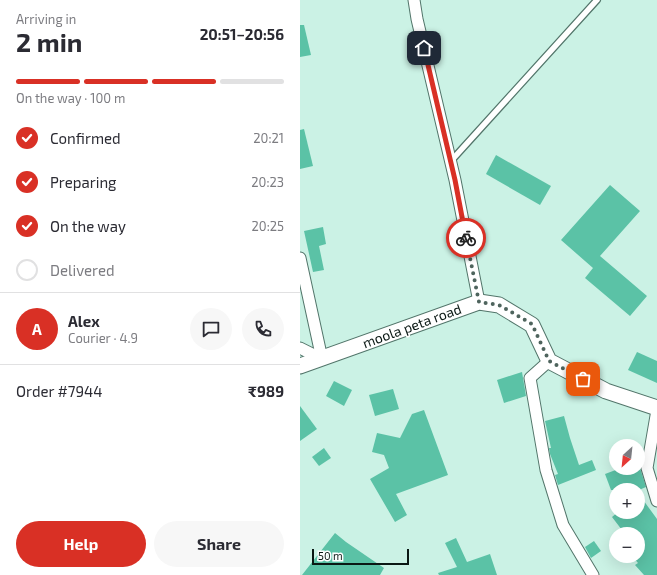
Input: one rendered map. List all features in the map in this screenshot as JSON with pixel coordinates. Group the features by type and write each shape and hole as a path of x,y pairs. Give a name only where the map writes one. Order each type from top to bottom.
{"street":[{"path":"414,0 417,19 451,161 479,302"},
{"path":"300,258 322,359"},
{"name":"moola peta road","path":"300,366 479,302 499,305 532,324 549,361"},
{"path":"300,348 322,359"},
{"path":"593,575 563,525 546,470 530,378 549,361 606,391 657,409 654,443 647,468 657,501"}],"lane":[{"path":"451,161 597,0"}],"building":[{"path":"300,25 304,25 311,55 300,57"},
{"path":"304,129 313,166 300,169 300,130"},
{"path":"496,155 551,186 540,205 486,174"},
{"path":"610,185 640,211 600,256 647,296 630,316 585,278 593,268 561,240"},
{"path":"323,227 326,244 319,246 324,270 313,272 304,231"},
{"path":"637,352 657,361 657,383 628,370"},
{"path":"522,372 526,396 504,403 497,380"},
{"path":"334,381 352,390 344,406 326,396"},
{"path":"393,389 399,409 375,416 369,395"},
{"path":"300,406 317,429 300,441"},
{"path":"424,410 448,475 396,494 407,515 395,522 370,479 389,468 384,455 372,452 377,433 400,438 412,414"},
{"path":"564,416 579,465 592,460 596,470 558,485 555,475 558,474 550,454 549,448 551,448 545,421"},
{"path":"324,448 331,458 319,466 312,457"},
{"path":"609,472 609,475 642,475 645,483 609,483 609,485 605,474"},
{"path":"645,503 657,519 657,575 644,575 635,565 638,563 645,563 645,527 620,527 614,519 645,519"},
{"path":"335,533 384,568 380,575 302,575"},
{"path":"456,538 467,562 490,554 497,575 439,575 438,573 457,567 445,543"},
{"path":"594,541 601,551 591,558 585,547"}],"way so far":[{"path":"466,238 479,302 499,305 532,324 549,361 583,379"}],"route":[{"path":"424,48 455,180 466,238"}]}
